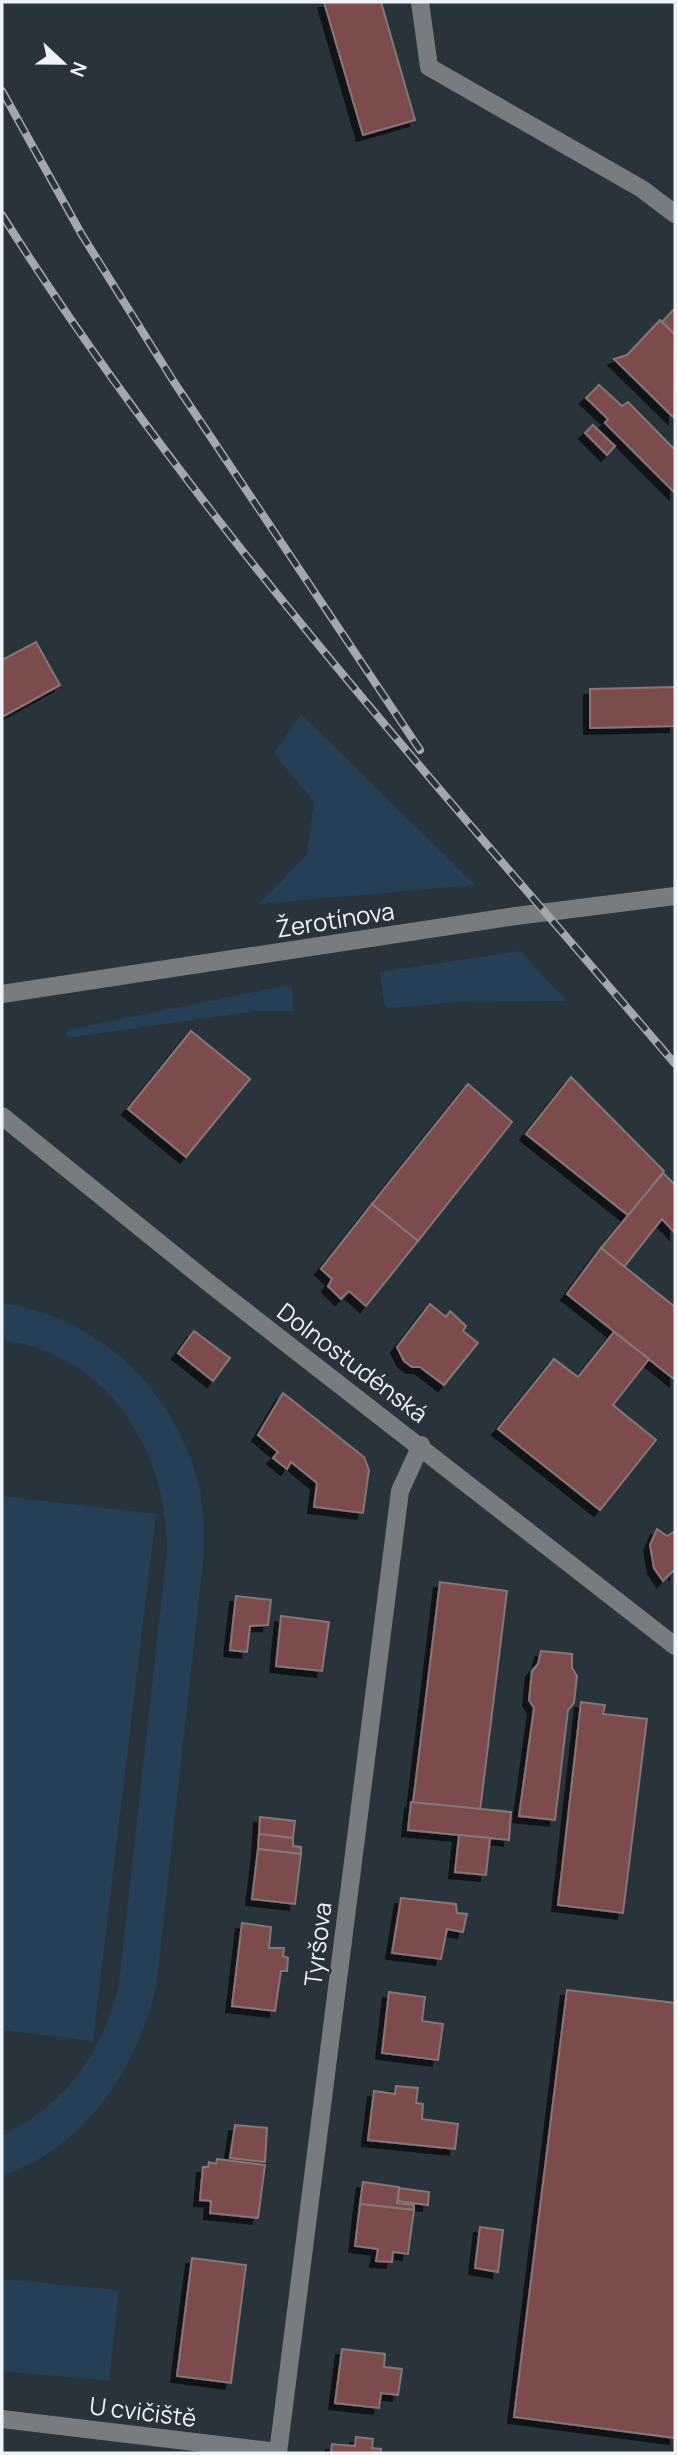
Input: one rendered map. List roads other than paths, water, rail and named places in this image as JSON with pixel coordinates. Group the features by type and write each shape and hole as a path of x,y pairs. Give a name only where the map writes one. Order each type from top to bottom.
{"street":[{"path":"420,2 429,67 642,189 675,214"},
{"name":"Žerotínova","path":"2,994 516,916 675,896"},
{"name":"Dolnostudénská","path":"2,1116 209,1283 421,1445 675,1646"},
{"name":"Tyršova","path":"278,2453 400,1491 421,1445"},
{"name":"U cvičiště","path":"2,2419 278,2453"}],"railway":[{"path":"2,91 82,235 174,382 420,750"},
{"path":"2,215 77,328 238,546 411,755 675,1064"}]}
